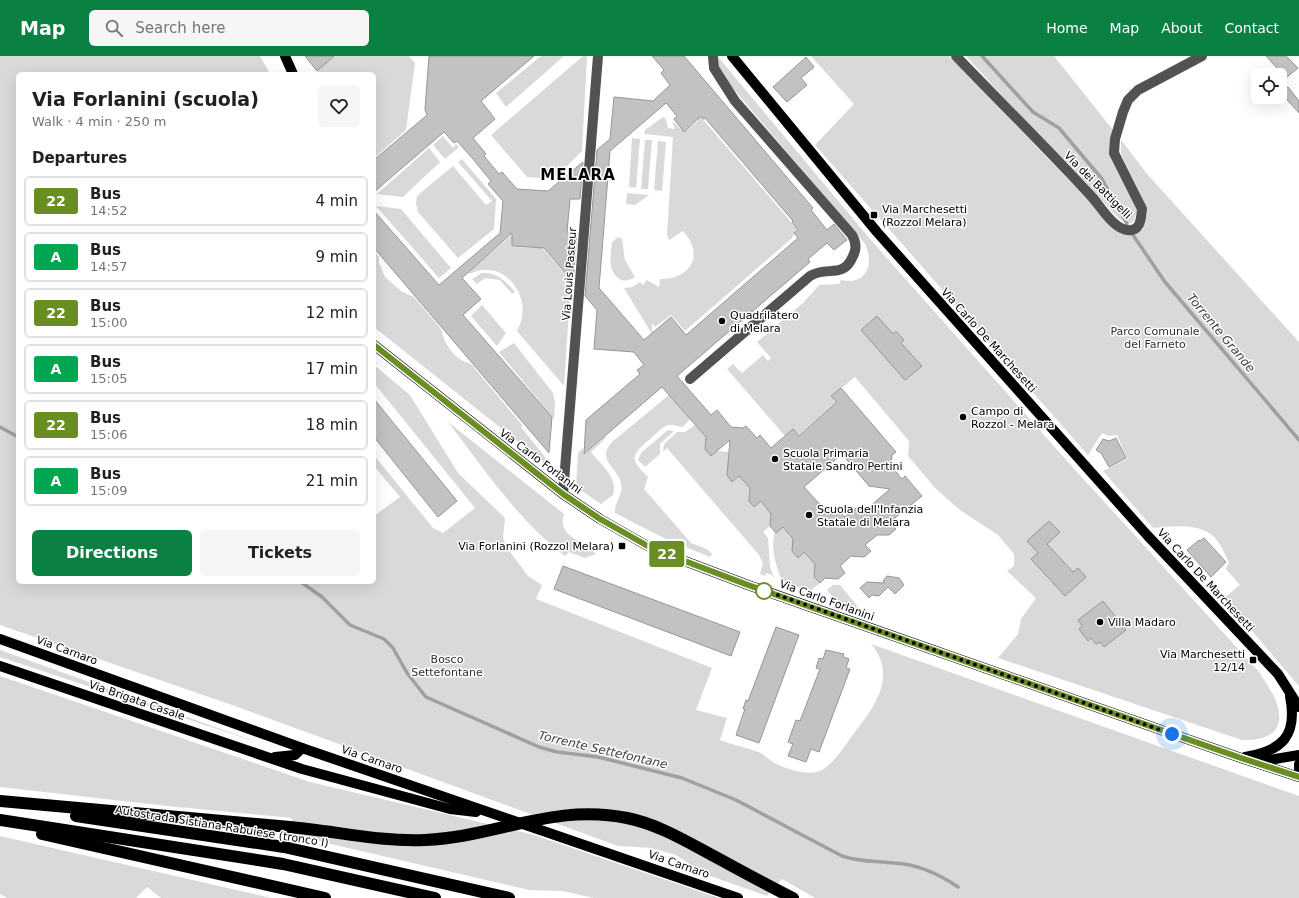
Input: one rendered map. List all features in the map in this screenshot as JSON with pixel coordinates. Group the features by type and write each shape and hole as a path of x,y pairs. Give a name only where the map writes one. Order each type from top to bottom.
{"highway":[{"path":"0,801 423,840 462,837 561,815 604,814 630,819 663,830 793,898"},
{"name":"Autostrada Sistiana-Rabuiese (tronco I)","path":"0,805 233,839 306,852 509,898"},
{"path":"0,820 169,845 303,868 435,898"},
{"path":"0,825 114,849 325,898"}],"main road":[{"path":"286,56 292,72"},
{"name":"Via Carlo De Marchesetti","path":"732,56 877,232 1142,529 1278,674 1299,706"},
{"name":"Via Carlo Forlanini","path":"376,347 563,494 634,539 677,559 1241,758 1299,777"},
{"name":"Via Carnaro","path":"0,639 302,748 738,898"},
{"name":"Via Brigata Casale","path":"0,666 339,780 450,809 499,816"},
{"path":"1289,690 1299,722"},
{"path":"1241,758 1264,754 1276,747 1286,737 1291,724 1292,716 1289,690"},
{"path":"265,756 282,757 295,755 302,748"},
{"path":"1241,758 1269,760 1299,755"},
{"path":"1299,764 1299,769"}],"street":[{"name":"Via Louis Pasteur","path":"563,494 598,56"},
{"path":"690,379 810,276 819,272 836,272 844,269 849,265 856,250 852,235 735,101 714,68 713,56"},
{"name":"Via dei Battigelli","path":"956,56 1078,181 1114,222 1126,230 1133,230 1138,227 1142,219 1142,209 1114,153 1115,139 1128,100 1138,90 1202,56"}],"green space":[{"name":"Bosco Settefontane","path":"0,56 260,56 269,72 16,72 16,584 376,584 376,515 400,497 376,468 376,457 433,528 443,533 475,508 376,385 376,367 410,395 458,473 505,518 503,538 508,549 528,576 542,585 536,599 712,668 696,710 727,718 720,740 761,753 773,762 790,769 809,773 824,769 836,757 866,718 879,694 883,682 883,669 879,657 871,644 1299,796 1299,898 815,898 782,879 767,896 705,874 676,855 652,848 618,846 235,706 0,625"},
{"path":"334,56 409,56 415,63 406,130 376,156 376,72 317,71"},
{"path":"541,56 564,56 506,107 496,93"},
{"path":"583,56 587,56 582,151 554,179 527,177 491,135"},
{"name":"Parco Comunale del Farneto","path":"811,56 949,56 1115,228 1126,234 1132,235 1143,229 1147,214 1144,202 1121,154 1121,140 1148,175 1299,342 1299,686 1224,598 1240,585 1226,569 1229,562 1220,544 1215,538 1206,531 1191,527 1176,526 1153,528 1103,471 1127,459 1117,435 1109,436 1102,433 1088,455 815,145 854,104"},
{"path":"966,56 1054,56 1113,130 1137,212 1133,222 1127,224 1118,218 1077,173 1027,123"},
{"path":"719,58 870,239 1068,462 1259,672 1277,703 1279,717 1275,730 1264,737 1242,740 998,658 1018,634 1021,619 1036,598 1007,571 1014,566 1014,554 998,535 960,510 936,489 908,456 909,441 855,377 832,396 837,402 799,435 793,429 785,436 727,369 733,364 742,373 763,355 768,361 771,358 757,342 804,302 819,285 839,284 841,280 857,280 862,277 866,272 869,259 865,244 725,79 719,67"},
{"path":"700,116 797,229 792,238 685,331 671,315 655,327 652,323 652,334 624,288 632,287 640,282 643,285 647,280 659,287 660,279 680,275 687,270 694,257 690,240 683,231 669,240 667,235 673,137 644,134 645,130 663,117 666,119 668,128 675,129 672,121 684,132 698,121 697,118"},
{"path":"443,136 453,148 456,144 459,147 445,159 433,145"},
{"path":"632,138 640,139 636,188 629,187"},
{"path":"645,140 652,140 648,189 641,189"},
{"path":"658,141 666,142 662,191 654,190"},
{"path":"429,148 440,162 403,197 377,194"},
{"path":"462,159 496,199 494,229 458,258 418,212 416,204 417,196 453,166 486,205 492,201 458,162"},
{"path":"627,193 649,195 635,205 626,204"},
{"path":"376,206 401,209 451,268 439,278"},
{"path":"512,235 512,247 532,248 533,237 571,281 564,386 517,331 522,319 522,306 519,294 513,284 505,276 494,271 483,270 470,274 468,272"},
{"path":"618,237 622,239 625,260 635,277 628,280 618,278 611,266 612,242"},
{"path":"376,253 379,257 379,263 385,277 401,291 414,297 441,329 445,340 455,355 465,362 470,363 523,426 521,427 545,457 548,466 508,434 510,431 504,427 502,429 376,329"},
{"path":"482,273 492,274 501,278 515,292 512,294 500,280 485,278 477,284 472,279"},
{"path":"482,305 506,333 497,346 471,316"},
{"path":"514,343 553,393 555,403 554,419 499,352"},
{"path":"669,395 690,419 683,427 668,425 661,429 639,449 636,453 635,461 648,477 644,489 691,543 707,549 712,554 710,557 666,539 615,513 622,487 619,477 607,459 606,454 608,448 612,442"},
{"path":"448,422 564,514 564,528 568,533 596,554 585,558 569,552 565,556 548,542 502,493"},
{"path":"695,425 706,437 705,449 711,456 717,451 729,452 727,475 732,481 739,476 750,488 749,501 754,507 761,501 771,514 770,526 763,532 768,538 770,567 775,580 772,575 766,573 765,576 760,574 763,563 759,555 667,448 663,452 664,444 677,432 685,432"},
{"path":"668,430 674,431 660,444 660,454 645,467 638,460 641,453"},
{"path":"605,437 606,438 591,452 608,472 613,483 613,495 601,504 576,487 578,453 583,448 584,455"},
{"path":"783,527 793,539 798,558 804,552 815,564 814,577 820,583 811,590 783,583 776,564 773,544 775,531"},
{"path":"833,585 840,585 863,613 839,605 827,590"},
{"path":"0,650 25,659 265,745 0,657"},
{"path":"0,676 310,782 534,835 719,898 594,898 562,891 529,890 292,835 292,818 167,806 0,787"},
{"path":"0,836 271,898 161,898 147,887 136,898 7,898 0,894"}],"building":[{"path":"305,56 334,56 317,71"},
{"path":"429,56 534,56 481,101 495,119 473,138 486,154 484,156 499,174 502,172 517,189 548,191 583,162 580,199 570,199 567,232 577,233 573,282 544,248 512,246 512,233 462,278 481,299 463,315 552,417 549,453 376,250 376,213 439,285 500,233 503,201 488,184 491,181 473,159 457,141 454,143 444,132 376,190 376,158 427,115 425,109"},
{"name":"Quadrilatero di Melara","path":"652,56 684,56 813,208 811,210 827,230 834,224 847,240 834,250 827,243 808,259 810,262 677,376 711,415 717,410 731,427 743,428 746,426 757,438 760,435 771,448 793,429 799,436 837,402 831,396 841,388 896,452 892,455 891,466 902,479 905,476 922,496 890,522 896,529 889,535 877,535 865,545 871,551 864,557 851,556 840,566 845,573 838,579 825,578 820,583 814,577 815,564 804,552 798,558 792,551 793,539 783,527 776,533 770,526 771,514 761,501 754,507 749,501 750,488 739,476 732,482 727,475 730,440 711,456 705,449 706,437 662,387 584,454 586,420 640,374 637,370 644,365 634,352 594,349 597,310 585,296 597,150 610,139 614,97 653,101 670,85 661,73 664,70","holes":["666,103 677,116 674,119 684,132 701,116 703,119 705,118 793,221 792,222 798,230 794,233 798,238 686,335 671,317 644,340 599,288 610,151","842,454 869,486 890,489 867,509 856,508 845,517 832,506 826,511 804,487"]},
{"path":"1266,56 1286,56 1298,68 1287,77 1287,68 1277,68"},
{"path":"806,57 814,67 801,78 807,85 787,102 773,87"},
{"path":"1288,87 1299,101 1299,113 1287,100"},
{"path":"877,316 893,334 896,331 904,340 901,343 922,366 905,380 861,330"},
{"path":"376,401 457,501 438,517 376,440"},
{"path":"1116,438 1126,458 1109,467 1101,453 1096,450 1103,439 1109,441"},
{"path":"1049,521 1060,532 1047,544 1073,572 1078,568 1086,577 1065,596 1031,559 1038,553 1027,541"},
{"path":"1204,538 1226,562 1211,577 1187,550 1199,540 1200,541"},
{"path":"563,566 740,632 731,656 554,589"},
{"path":"887,576 899,578 904,585 895,594 888,587 879,596 872,595 869,598 860,588 867,582 885,583 883,581"},
{"name":"Villa Madaro","path":"1103,601 1126,630 1104,647 1100,642 1096,644 1091,638 1088,641 1079,629 1082,626 1078,620"},
{"path":"776,627 799,635 759,743 736,735 745,709 743,709 746,700 748,701"},
{"path":"826,650 844,654 843,657 849,659 846,668 850,669 819,752 811,749 806,762 788,756 793,744 788,742 796,720 800,721 820,669 816,668 819,658 823,659"}],"waterway":[{"name":"Torrente Grande","path":"982,56 1033,112 1059,128 1102,179 1127,224"},
{"name":"Torrente Grande","path":"1133,235 1165,282 1299,440"},
{"name":"Torrente Settefontane","path":"0,427 16,436"},
{"name":"Torrente Settefontane","path":"304,584 322,597 350,625 384,639 393,648 407,673 426,697 539,747 557,752 598,757 682,778 736,800 842,856 861,860 911,865 935,874 958,887"}],"bus line":[{"name":"22","path":"376,347 538,476 587,511 653,549 815,609 1056,694 1299,777"}],"place":[{"name":"Via Marchesetti (Rozzol Melara)","path":"874,215"},
{"name":"Quadrilatero di Melara","path":"722,321"},
{"name":"Campo di Rozzol - Melara","path":"963,417"},
{"name":"Scuola Primaria Statale Sandro Pertini","path":"775,459"},
{"name":"Scuola dell'Infanzia Statale di Melara","path":"809,515"},
{"name":"Via Forlanini (Rozzol Melara)","path":"622,546"},
{"name":"Villa Madaro","path":"1100,622"},
{"name":"Via Marchesetti 12/14","path":"1253,660"}],"district":[{"name":"MELARA","path":"578,175"}],"route":[{"path":"764,591 761,589 1172,734"}]}
